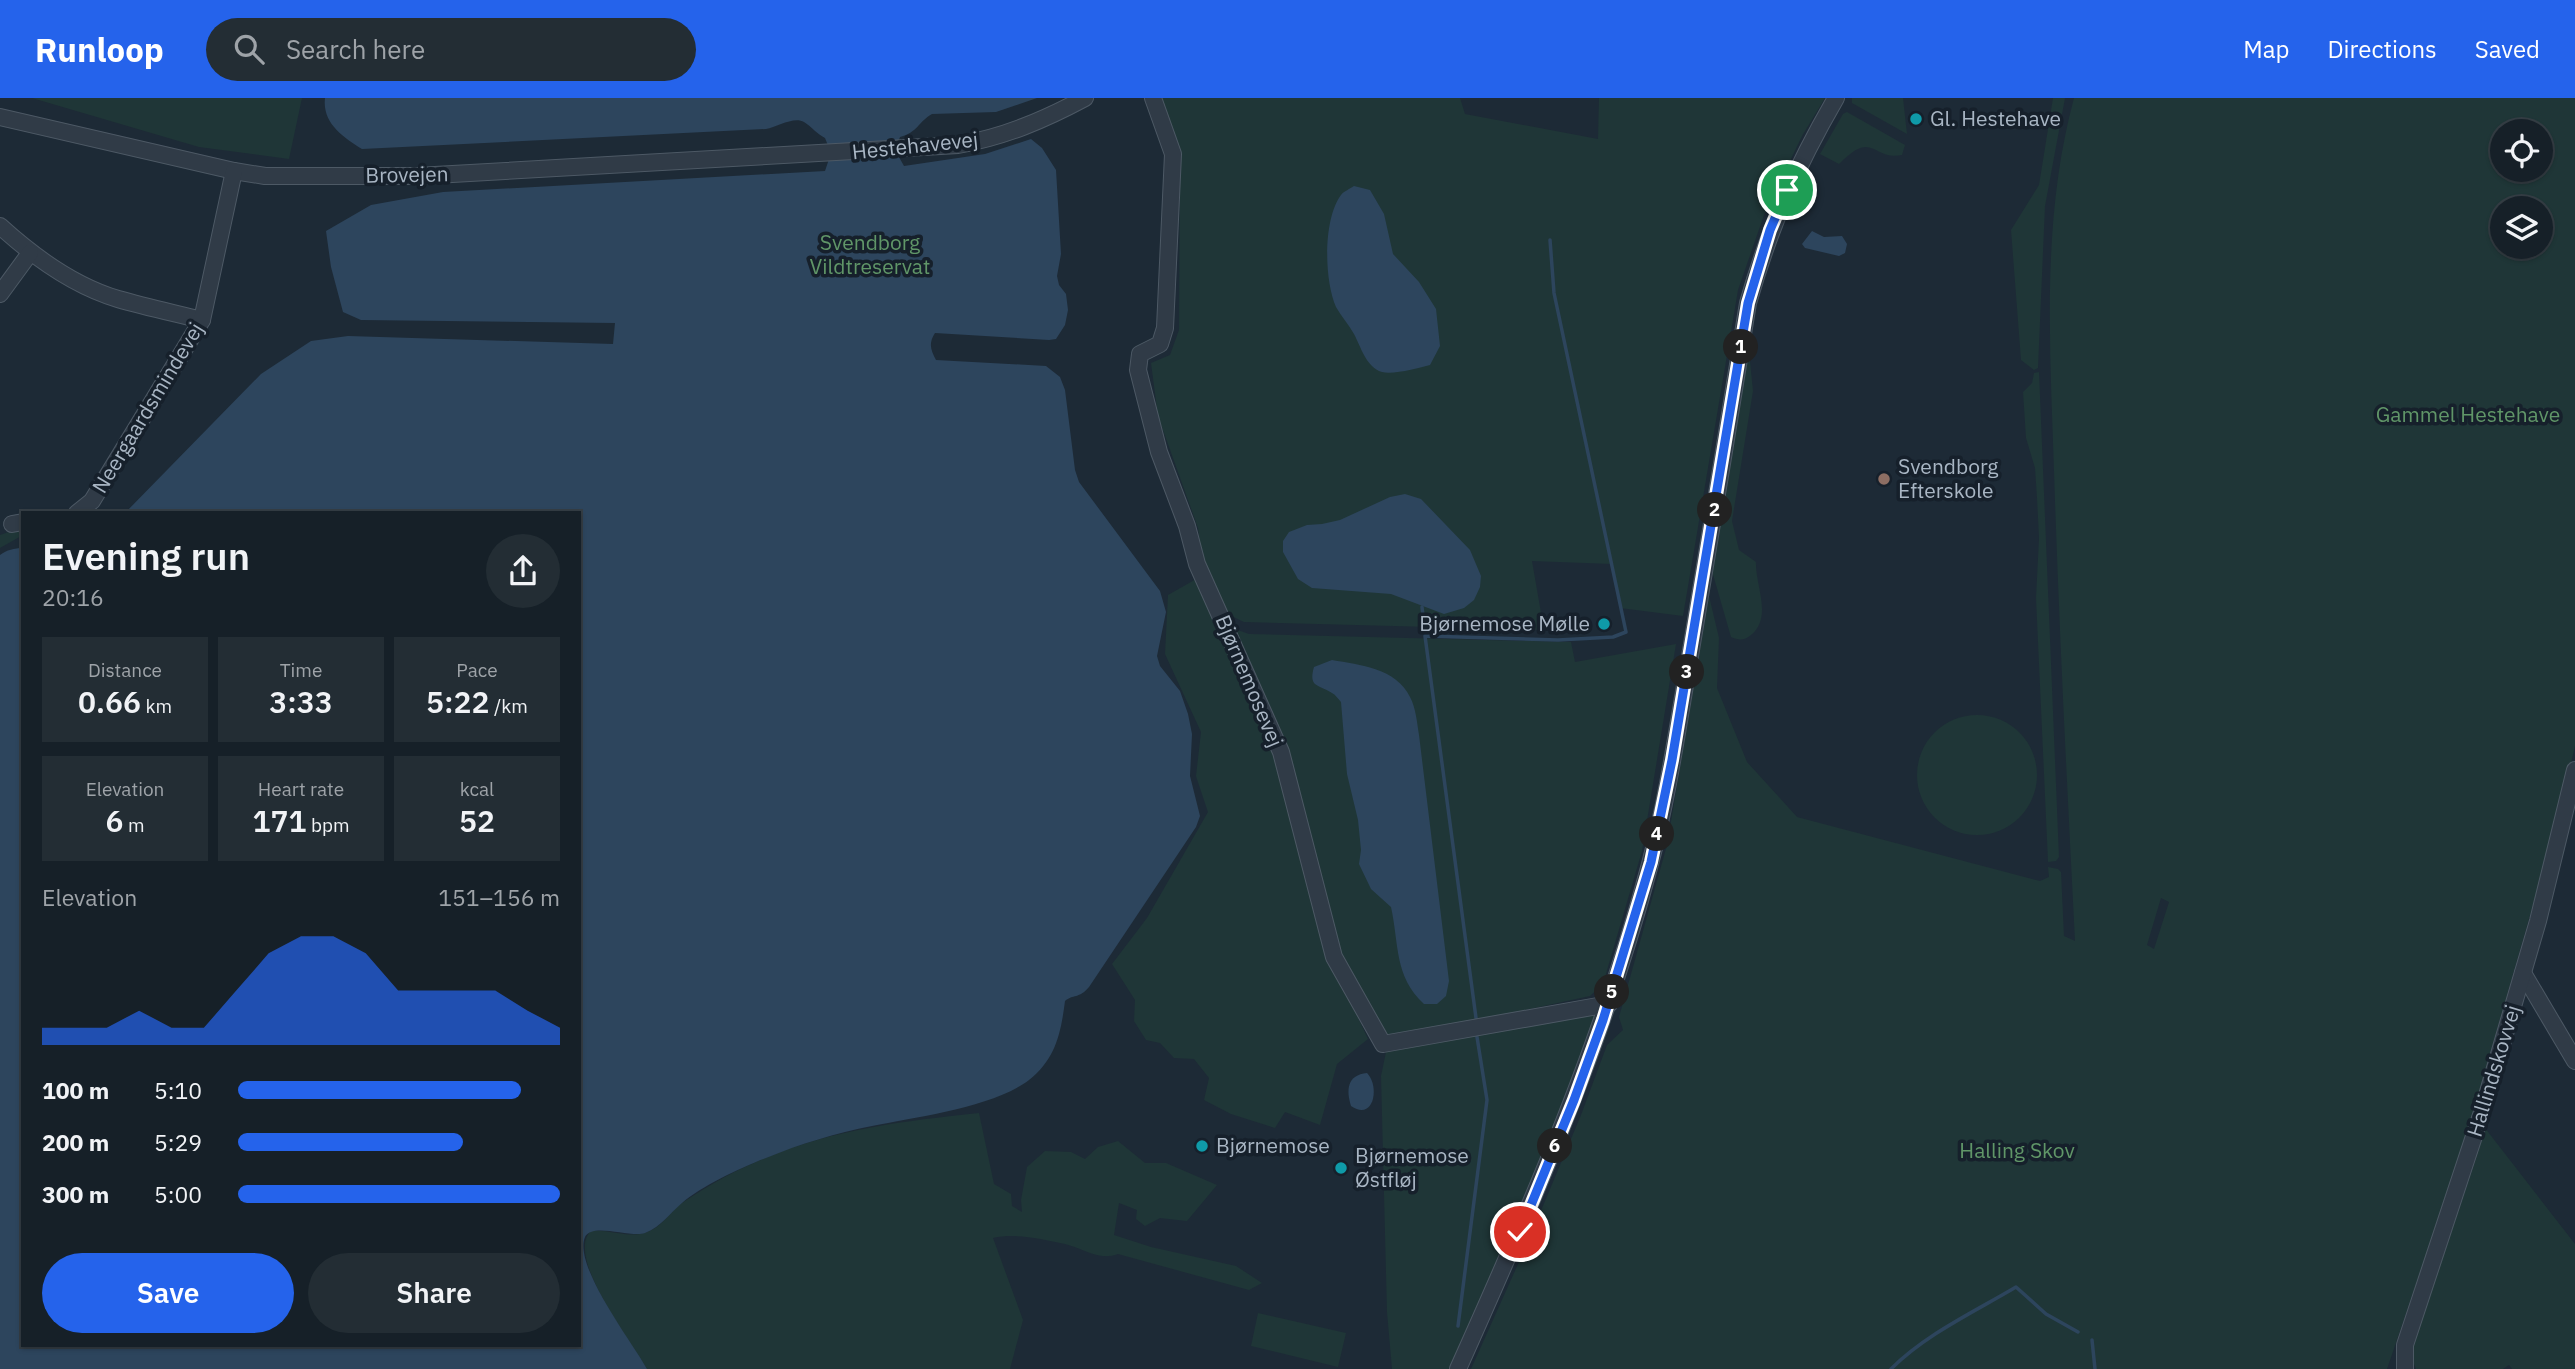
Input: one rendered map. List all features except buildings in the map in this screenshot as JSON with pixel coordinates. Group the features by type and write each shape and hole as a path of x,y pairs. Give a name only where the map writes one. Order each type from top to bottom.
{"street":[{"name":"Hestehavevej","path":"821,155 983,141 1047,118 1084,98"},
{"name":"Bjørnemosevej","path":"1153,98 1173,154 1165,328 1160,344 1140,354 1138,370 1159,452 1187,526 1197,564 1281,752 1334,957 1382,1044 1609,1004"},
{"path":"1458,1369 1520,1232 1574,1100 1609,1004 1651,862 1672,760 1748,303 1770,230 1787,190 1836,98"},
{"name":"Brovejen","path":"0,117 265,176 417,176 821,155"},
{"name":"Neergaardsmindevej","path":"80,511 92,501 202,320 234,171"},
{"path":"0,226 30,253 82,284 116,299 202,320"},
{"path":"0,294 30,253"},
{"name":"Hallindskovvej","path":"2405,1369 2405,1345 2483,1109 2523,973 2575,770"},
{"path":"2523,973 2575,1061"}],"green space":[{"path":"32,98 302,98 289,159 199,147"},
{"path":"1162,98 1460,98 1465,114 1598,139 1599,98 1825,98 1802,136 1764,215 1738,290 1683,616 1620,608 1613,564 1532,561 1544,630 1244,622 1223,612 1202,561 1198,528 1158,416 1151,363 1170,355 1179,330 1180,151"},
{"path":"1852,98 1903,98 1907,134 1852,103"},
{"path":"2053,98 2065,98 2045,206 2038,368 2034,370 2021,360 2011,230 2039,185"},
{"path":"2074,98 2575,98 2575,746 2560,811 2466,1138 2387,1369 1471,1369 1527,1244 1607,1045 1623,1030 1619,1017 1667,845 1709,596 1719,638 1717,688 1747,762 1797,817 2040,881 2049,877 2048,867 2058,869 2061,872 2064,936 2075,941 2051,377 2050,283 2056,190","holes":["2161,898 2169,902 2154,949 2147,945"]},
{"path":"1847,112 1905,145 1902,155 1892,156 1872,148 1859,148 1839,164 1820,154 1843,114"},
{"path":"1749,351 1753,391 1732,521 1739,550 1756,562 1762,610 1757,628 1748,637 1736,639 1731,637 1712,571"},
{"path":"2039,372 2059,857 2056,861 2048,862 2036,598 2039,538 2037,498 2035,468 2026,438 2023,392 2032,383 2034,373"},
{"path":"21,528 21,536 0,548 0,535"},
{"path":"1198,578 1276,754 1330,958 1368,1039 1337,1064 1320,1125 1285,1112 1275,1128 1231,1114 1204,1100 1209,1078 1194,1059 1174,1058 1160,1043 1146,1040 1134,1021 1135,1000 1112,964 1147,918 1208,812 1196,776 1201,732 1165,654 1168,595"},
{"path":"1232,628 1249,634 1571,642 1575,662 1676,644 1642,851 1603,984 1590,996 1385,1040 1339,955"},
{"path":"1977,715 2000,719 2020,732 2033,752 2037,775 2033,798 2020,818 2000,831 1977,835 1954,831 1934,818 1921,798 1917,775 1921,752 1934,732 1954,719"},
{"path":"1601,1011 1578,1077 1451,1369 1392,1369 1387,1312 1381,1076 1386,1052"},
{"path":"979,1113 994,1184 1011,1194 1012,1206 1022,1212 1021,1200 1027,1167 1045,1151 1071,1152 1085,1159 1098,1147 1118,1141 1145,1163 1166,1163 1217,1185 1187,1221 1160,1218 1145,1226 1136,1219 1137,1210 1119,1203 1114,1235 1151,1247 1236,1266 1262,1283 1249,1290 1118,1254 1098,1255 1065,1244 1020,1236 993,1238 1023,1320 1010,1369 647,1369 593,1279 586,1260 585,1243 591,1231 631,1235 651,1231 680,1205 724,1177 765,1158 817,1140 897,1123"},
{"path":"2485,1128 2575,1244 2575,1369 2512,1369 2509,1365 2503,1369 2416,1369 2410,1354"},
{"path":"1258,1313 1346,1333 1338,1367 1251,1346"}],"water":[{"path":"325,98 1037,98 996,112 932,114 911,132 900,137 895,150 904,166 985,154 1031,139 1042,148 1056,170 1061,254 1057,276 1059,285 1066,294 1068,310 1065,325 1056,339 1049,340 935,333 932,350 936,360 1046,366 1060,377 1065,390 1075,470 1079,482 1160,591 1166,612 1157,656 1160,666 1180,691 1188,714 1192,734 1190,776 1200,816 1196,827 1089,987 1065,1001 1056,1044 1045,1063 1029,1080 976,1104 832,1136 756,1162 699,1190 661,1223 645,1233 603,1230 589,1233 585,1237 584,1250 596,1285 647,1369 0,1369 0,555 20,548 21,1347 581,1347 581,511 127,511 261,374 311,341 348,336 613,344 615,323 361,320 343,312 331,267 326,231 371,205 443,192 825,171 831,153 825,138 800,120 766,129 362,149 335,128 325,107"},
{"path":"1354,186 1370,190 1384,214 1393,254 1419,282 1436,309 1440,346 1430,365 1393,373 1376,369 1368,361 1336,307 1329,281 1328,234 1335,206 1342,194"},
{"path":"1812,231 1824,237 1842,236 1847,244 1845,253 1839,256 1805,248 1802,244"},
{"path":"1405,494 1421,499 1470,550 1481,576 1480,587 1474,600 1464,608 1444,614 1391,594 1312,588 1298,579 1283,552 1283,541 1289,532 1307,525 1340,520 1390,497"},
{"path":"1332,660 1365,666 1387,674 1404,687 1414,706 1449,981 1446,996 1437,1004 1424,1004 1407,983 1399,959 1391,907 1371,889 1359,864 1361,850 1358,820 1347,774 1341,702 1312,679 1314,667"},
{"path":"1367,1073 1374,1093 1370,1106 1359,1110 1351,1106 1350,1084 1355,1077"}],"waterway":[{"path":"1476,1018 1425,636 1558,640 1613,637 1626,632 1554,293 1550,240"},
{"path":"1422,607 1424,624"},
{"path":"1458,1326 1487,1100 1477,1037"},
{"path":"1891,1369 1935,1334 2016,1287 2046,1314 2078,1332"},
{"path":"2092,1340 2095,1369"}],"place":[{"name":"Gl. Hestehave","path":"1916,119"},
{"name":"Svendborg Efterskole","path":"1884,479"},
{"name":"Bjørnemose Mølle","path":"1604,624"},
{"name":"Bjørnemose","path":"1202,1146"},
{"name":"Bjørnemose Østfløj","path":"1341,1168"}],"route":[{"path":"1520,1232 1574,1100 1603,1020 1651,862 1703,583 1748,303 1770,230 1787,190"}],"park label":[{"name":"Svendborg Vildtreservat","path":"870,255"},
{"name":"Gammel Hestehave","path":"2468,415"},
{"name":"Halling Skov","path":"2017,1151"}]}
